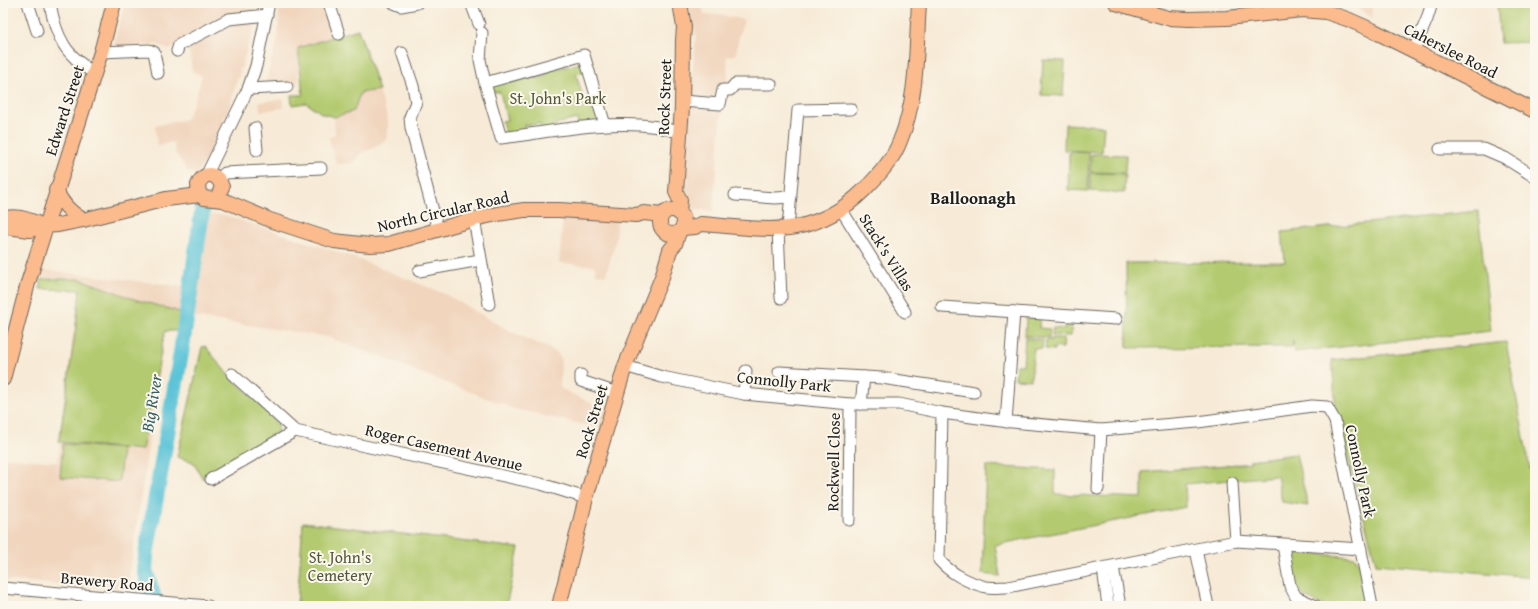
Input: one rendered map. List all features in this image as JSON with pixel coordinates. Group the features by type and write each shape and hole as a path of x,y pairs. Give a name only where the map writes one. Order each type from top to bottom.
{"main road":[{"name":"Edward Street","path":"3,379 44,226 101,52 114,3"},
{"name":"Rock Street","path":"559,606 586,498 625,366 662,277 670,250 675,244 672,222 680,200 676,192 682,101 684,27 680,3"},
{"name":"North Circular Road","path":"211,185 241,207 270,220 325,238 356,244 388,244 497,214 524,210 559,210 636,215 643,220 672,222 696,221 701,224 783,228 808,224 826,218 859,195 875,179 890,159 900,142 908,119 914,91 919,3"},
{"name":"Caherslee Road","path":"1116,3 1144,7 1168,18 1189,19 1227,18 1302,10 1326,12 1347,19 1414,50 1535,111"},
{"path":"3,224 7,227 30,230 44,226 83,220 166,199 211,185"},
{"path":"56,190 60,199 67,208 83,220"},
{"path":"3,219 9,217 22,218 32,220 44,226"}],"street":[{"path":"28,3 37,32"},
{"path":"50,3 52,14 64,45 85,68 94,73"},
{"path":"211,185 220,146 248,89 256,66 269,3"},
{"path":"329,3 339,34"},
{"path":"394,3 401,6 417,3"},
{"path":"471,3 481,28 480,60 501,138 605,125 656,126 680,133"},
{"path":"1414,50 1427,20 1432,3"},
{"path":"177,51 179,45 229,19 267,15"},
{"path":"101,52 149,50 154,52 158,73"},
{"path":"402,53 413,86 416,102 410,117 411,128 438,230"},
{"path":"485,82 584,55 605,125"},
{"path":"682,101 720,104 723,90 730,90 735,84 771,84"},
{"path":"248,89 287,87"},
{"path":"781,298 783,228 791,197 798,110 851,109"},
{"path":"255,128 257,150"},
{"path":"1440,149 1484,149 1505,158 1535,177"},
{"path":"211,185 225,173 321,168"},
{"path":"735,195 775,198 791,197"},
{"name":"Stack's Villas","path":"841,209 905,312"},
{"path":"474,220 489,304"},
{"path":"419,271 480,260"},
{"path":"942,307 1116,318"},
{"path":"1006,422 1014,312"},
{"name":"Connolly Park","path":"625,366 662,377 744,394 856,404 899,404 942,413 1006,422 1101,430 1198,422 1312,406 1327,407 1335,421 1361,549"},
{"path":"744,394 746,371"},
{"path":"779,372 882,378 974,392"},
{"name":"Roger Casement Avenue","path":"232,374 295,431 541,484 586,498"},
{"path":"581,375 581,381 617,393"},
{"name":"Rockwell Close","path":"849,520 856,404 864,377"},
{"path":"942,413 939,560 945,568 969,581 987,587 1008,587 1236,541 1361,549 1372,606"},
{"path":"1098,489 1101,430"},
{"path":"211,479 295,431"},
{"path":"1232,483 1236,541"},
{"path":"1283,544 1290,586 1296,597 1316,606"},
{"path":"1196,550 1208,606"},
{"path":"1108,568 1108,606"},
{"path":"1108,568 1120,606"},
{"name":"Brewery Road","path":"3,588 85,601 148,601 208,606"}],"shaded area":[{"path":"125,3 255,3 254,14 189,36 169,50 157,44 117,47 114,41"},
{"path":"279,3 325,3 336,35 298,48 298,84 266,81 278,39"},
{"path":"688,3 701,3 704,15 719,14 744,20 739,36 736,55 727,56 728,86 718,86 717,100 690,97 696,35"},
{"path":"1221,3 1279,3 1220,9"},
{"path":"1338,3 1371,3 1373,18 1355,7"},
{"path":"257,18 228,110 204,163 196,175 188,171 175,152 173,142 157,146 155,126 186,119 195,100 202,76 192,71 190,54 186,42 225,24"},
{"path":"379,90 388,120 386,140 374,148 361,153 354,163 336,164 329,137 335,135 334,117 354,110 359,93"},
{"path":"283,99 284,108 260,111 259,102"},
{"path":"689,106 722,108 713,211 687,209"},
{"path":"207,214 224,215 350,256 445,294 512,332 557,352 561,359 560,388 607,411 602,429 515,409 328,337 198,318 134,299 80,279 40,277 42,270 180,286 191,284 197,280"},
{"path":"563,217 617,217 616,239 606,275 596,274 595,266 559,263"},
{"path":"165,331 127,590 3,580 3,457 58,462 73,334"}],"green space":[{"path":"1497,3 1535,3 1535,47 1533,42 1500,43"},
{"path":"358,29 379,90 360,93 354,111 334,117 323,114 306,103 292,105 291,95 303,95 298,48"},
{"path":"1043,60 1065,61 1063,96 1041,95"},
{"name":"St. John's Park","path":"582,63 584,73 576,74 584,101 593,100 600,123 578,126 577,119 555,124 556,129 542,131 540,124 524,125 525,133 505,133 502,121 507,120 500,92 492,92 491,85 527,75 529,79 546,76 545,71"},
{"path":"1065,124 1104,126 1102,152 1064,150"},
{"path":"1069,152 1089,153 1088,191 1068,190"},
{"path":"1091,154 1126,155 1125,173 1090,172"},
{"path":"1090,173 1125,174 1124,193 1090,191"},
{"path":"1478,211 1491,331 1294,352 1293,341 1292,347 1127,348 1126,263 1285,262 1282,232"},
{"path":"42,279 80,279 134,299 180,312 177,331 165,331 142,450 59,442 80,290 40,289"},
{"path":"1026,317 1040,318 1039,328 1050,329 1049,338 1025,336"},
{"path":"1066,320 1071,321 1072,323 1071,336 1052,335 1053,328 1065,329"},
{"path":"1025,338 1043,340 1042,349 1034,348 1031,380 1015,379 1016,365 1023,365"},
{"path":"1052,338 1064,338 1063,348 1054,347 1054,350 1045,349 1046,340 1052,340"},
{"path":"1506,342 1535,496 1535,577 1376,564 1336,412 1332,360"},
{"path":"205,346 230,377 272,414 278,428 276,438 203,479 193,462 177,457 202,347"},
{"path":"63,444 122,449 119,482 60,477"},
{"path":"1296,454 1308,506 1282,502 1277,476 1185,484 1186,507 995,545 1000,576 982,574 986,466 1055,470 1055,494 1142,498 1142,472 1250,463 1250,460"},
{"name":"St. John's Cemetery","path":"303,522 519,548 506,606 322,606 297,604"},
{"path":"1293,552 1355,557 1359,562 1369,606 1324,606 1305,597 1294,585 1289,554"}],"waterway":[{"name":"Big River","path":"155,601 145,570 146,555 181,353 203,206"}],"district":[{"name":"Balloonagh","path":"973,197"}]}
